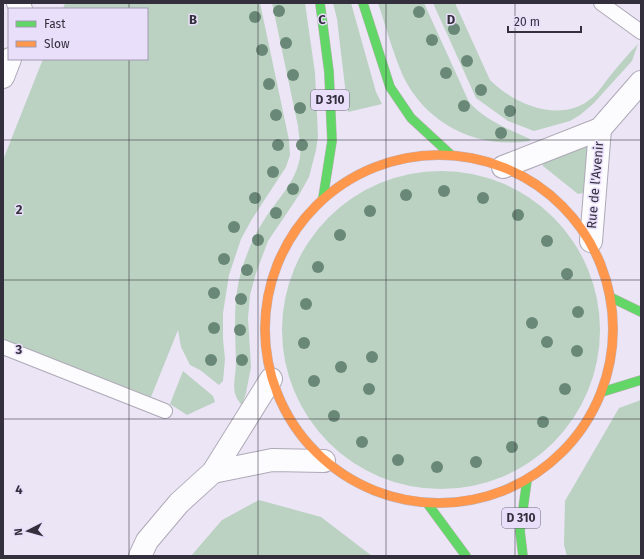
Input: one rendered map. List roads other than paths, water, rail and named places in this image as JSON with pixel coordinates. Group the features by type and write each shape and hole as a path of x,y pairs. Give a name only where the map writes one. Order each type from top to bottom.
{"main road":[{"name":"D 310","path":"320,3 329,72 332,141 323,198"},
{"path":"363,3 390,87 411,118 450,154"},
{"path":"450,154 478,159 503,167 531,181 557,201 591,241 605,277 610,297 613,338 608,371 602,392 583,426 568,447 548,465 527,480 503,491 478,499 453,503 427,504 398,498 371,490 346,477 324,461 303,439 286,414 271,379 264,332 268,294 281,254 299,224 323,198 352,177 384,163 418,155 450,154"},
{"path":"610,297 641,312"},
{"path":"602,392 641,380"},
{"name":"D 310","path":"523,556 520,531 527,480"},
{"path":"427,504 466,556"}],"street":[{"path":"3,76 10,60"},
{"name":"Rue de l'Avenir","path":"503,167 600,129 641,82"},
{"name":"Rue de l'Avenir","path":"591,241 600,129"},
{"path":"140,556 147,541 179,503 213,472 271,379"},
{"path":"213,472 272,460 324,461"}],"lane":[{"path":"601,3 641,32"},
{"path":"3,347 165,411"}]}
